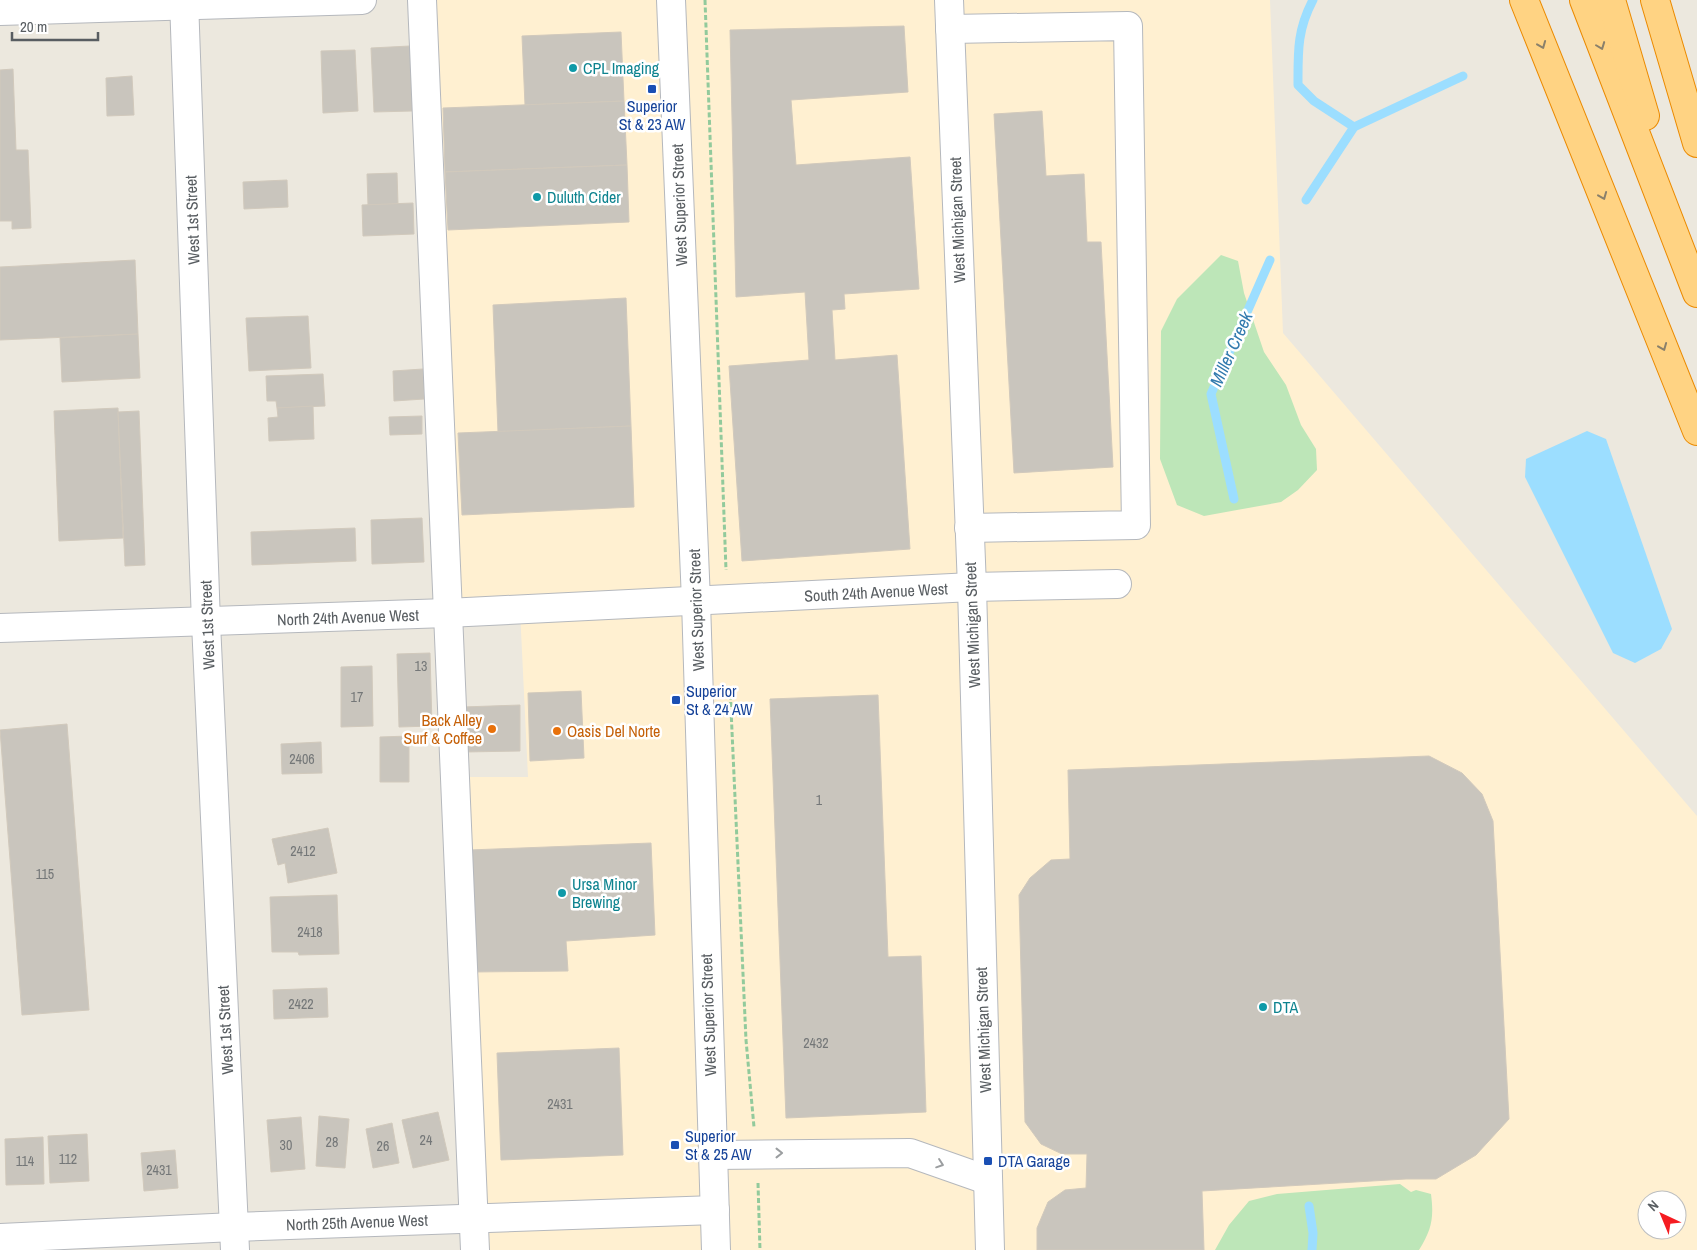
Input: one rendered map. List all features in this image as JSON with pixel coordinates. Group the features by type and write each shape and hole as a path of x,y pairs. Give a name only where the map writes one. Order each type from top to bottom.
{"highway":[{"path":"1524,0 1697,431"},
{"path":"1584,0 1697,293"},
{"path":"1612,0 1697,293"},
{"path":"1655,0 1697,143"}],"street":[{"path":"0,11 184,3 362,0"},
{"path":"422,0 474,1250"},
{"name":"West Superior Street","path":"671,0 696,601 716,1250"},
{"name":"West Michigan Street","path":"948,0 972,587 990,1250"},
{"name":"West 1st Street","path":"184,3 206,623 234,1238"},
{"path":"950,29 1128,26 1136,525 969,528"},
{"name":"South 24th Avenue West","path":"696,601 972,587 1117,584"},
{"name":"North 24th Avenue West","path":"0,628 206,623 696,601"},
{"path":"713,1155 910,1153 987,1180"},
{"name":"North 25th Avenue West","path":"0,1238 234,1238 474,1218 715,1210"}],"shaded area":[{"path":"422,0 1270,0 1283,333 1697,816 1697,1250 475,1250 454,777 528,777 520,610 447,613"}],"green space":[{"path":"1221,255 1238,261 1244,293 1264,352 1286,385 1301,425 1316,449 1317,470 1298,490 1281,502 1204,516 1177,505 1160,459 1161,331 1177,299"},
{"path":"1400,1184 1411,1192 1416,1190 1431,1194 1431,1223 1427,1236 1419,1250 1215,1250 1229,1225 1249,1201 1277,1194"}],"water":[{"path":"1587,431 1606,439 1672,629 1661,649 1635,663 1613,653 1525,477 1526,459"}],"building":[{"path":"904,26 908,92 791,100 796,165 910,157 919,289 844,294 845,309 832,310 835,360 897,355 910,549 742,561 729,366 809,360 805,292 736,297 730,30"},
{"name":"CPL Imaging","path":"621,32 624,101 525,105 522,36"},
{"path":"410,46 412,111 374,112 371,48"},
{"path":"355,50 358,111 323,113 321,51"},
{"path":"13,69 16,150 28,150 31,228 12,229 12,221 0,221 0,70"},
{"path":"132,76 134,115 107,116 106,78"},
{"path":"624,101 627,165 445,172 443,108"},
{"path":"1042,111 1046,176 1084,174 1087,242 1101,242 1113,467 1014,473 994,114"},
{"name":"Duluth Cider","path":"627,165 629,222 448,230 445,172"},
{"path":"397,173 398,204 368,205 367,174"},
{"path":"287,180 288,207 244,209 243,182"},
{"path":"413,203 414,234 363,236 362,205"},
{"path":"135,260 138,334 0,340 0,267"},
{"path":"626,298 631,426 498,432 493,305"},
{"path":"308,316 311,368 249,371 246,318"},
{"path":"138,334 140,378 62,382 60,338"},
{"path":"423,369 424,399 394,401 393,371"},
{"path":"323,374 325,406 277,408 276,401 267,401 266,376"},
{"path":"313,406 314,439 269,441 268,418 278,417 277,408"},
{"path":"118,408 123,538 59,541 54,411"},
{"path":"139,411 145,565 125,566 118,412"},
{"path":"422,416 422,434 390,435 389,417"},
{"path":"631,426 634,507 462,515 458,433"},
{"path":"422,518 424,562 372,564 371,520"},
{"path":"355,528 356,561 252,565 251,532"},
{"path":"430,653 432,726 399,727 397,654"},
{"path":"372,666 373,726 341,727 341,667"},
{"path":"581,691 584,758 530,761 528,693"},
{"path":"878,695 888,957 921,956 926,1112 786,1118 770,699"},
{"name":"Back Alley Surf & Coffee","path":"520,705 520,751 465,752 463,707"},
{"path":"67,724 89,1010 22,1015 0,730"},
{"path":"409,736 409,782 380,782 380,737"},
{"path":"321,742 322,773 282,774 281,744"},
{"name":"DTA","path":"1429,756 1462,773 1482,794 1493,821 1509,1119 1476,1155 1436,1179 1406,1179 1202,1191 1204,1250 1037,1250 1037,1228 1048,1202 1065,1190 1086,1188 1087,1154 1062,1154 1041,1144 1025,1122 1019,895 1030,878 1051,860 1070,859 1068,770"},
{"path":"328,828 337,873 288,883 285,863 278,865 272,839"},
{"name":"Ursa Minor Brewing","path":"651,843 655,935 566,941 568,971 473,972 469,850"},
{"path":"337,895 339,954 299,955 298,952 272,952 270,897"},
{"path":"327,988 328,1017 274,1019 273,990"},
{"path":"619,1048 623,1155 501,1160 497,1053"},
{"path":"438,1112 449,1160 413,1168 402,1120"},
{"path":"319,1116 349,1119 345,1168 316,1166"},
{"path":"301,1117 305,1169 271,1172 267,1120"},
{"path":"392,1123 399,1163 373,1168 366,1129"},
{"path":"87,1134 89,1181 50,1183 48,1136"},
{"path":"43,1137 44,1184 6,1185 5,1139"},
{"path":"175,1150 178,1188 144,1191 141,1153"}],"waterway":[{"path":"1313,0 1301,31 1298,85 1314,101 1354,127"},
{"name":"Miller Creek","path":"1306,200 1354,127 1463,76"},
{"name":"Miller Creek","path":"1234,499 1211,394 1270,260"},
{"name":"Miller Creek","path":"1309,1206 1313,1233 1312,1250"}],"place":[{"name":"CPL Imaging","path":"573,68"},
{"name":"Superior St & 23 AW","path":"652,89"},
{"name":"Duluth Cider","path":"537,197"},
{"name":"Superior St & 24 AW","path":"676,700"},
{"name":"Back Alley Surf & Coffee","path":"492,729"},
{"name":"Oasis Del Norte","path":"557,731"},
{"name":"Ursa Minor Brewing","path":"562,893"},
{"name":"DTA","path":"1263,1007"},
{"name":"Superior St & 25 AW","path":"675,1145"},
{"name":"DTA Garage","path":"988,1161"}]}
